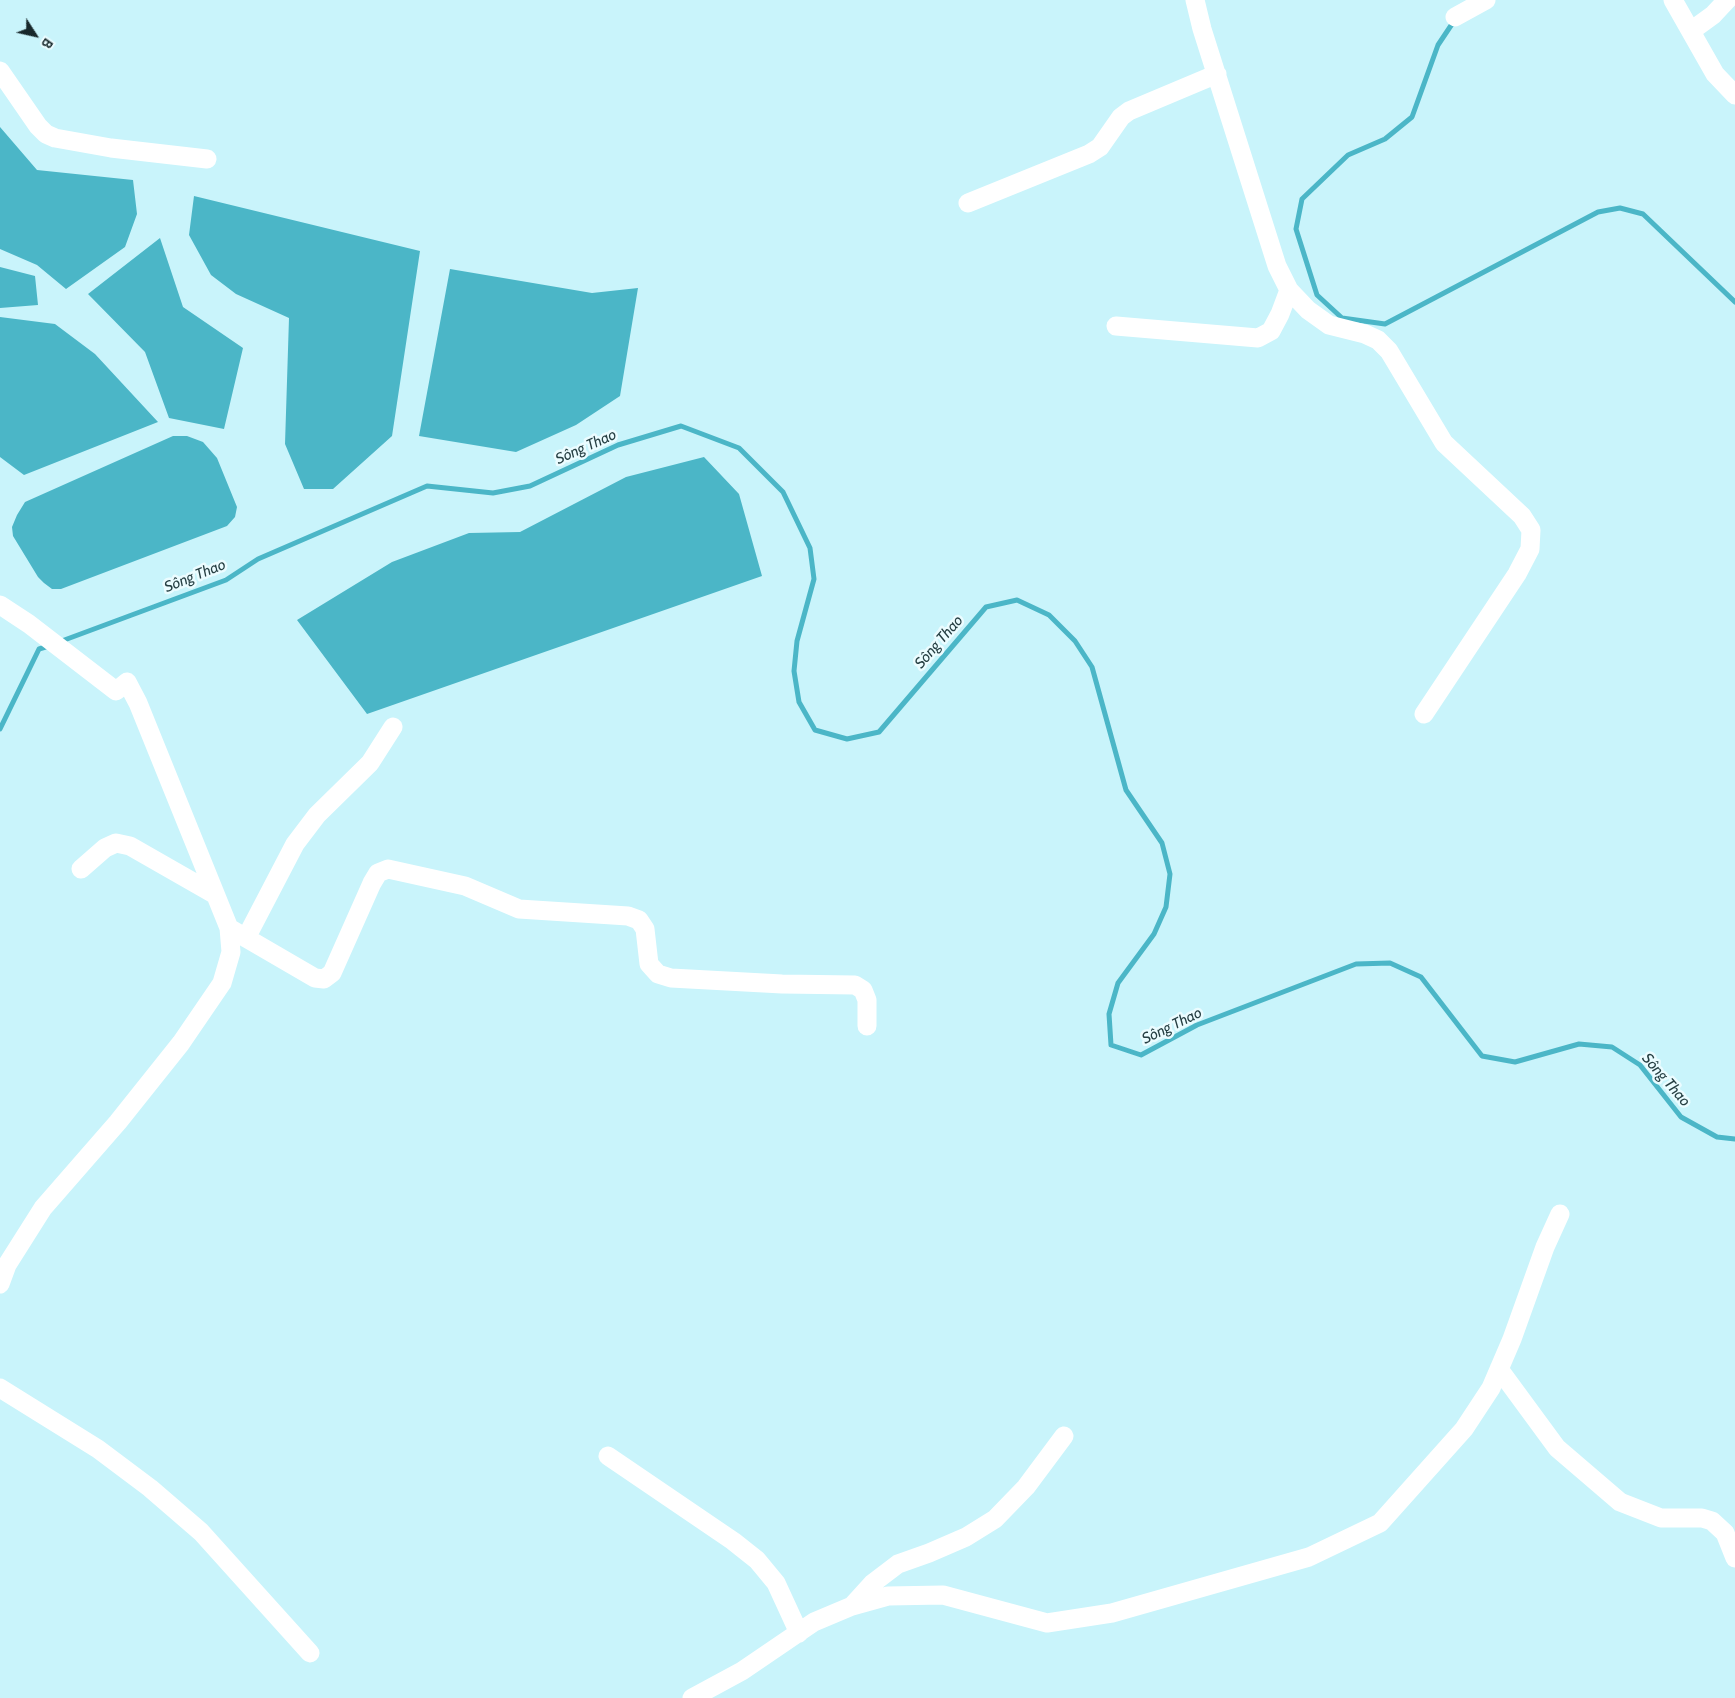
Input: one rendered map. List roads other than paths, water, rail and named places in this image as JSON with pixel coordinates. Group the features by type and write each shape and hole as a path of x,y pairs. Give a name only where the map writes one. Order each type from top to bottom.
{"street":[{"path":"1195,0 1202,29 1277,266 1289,290 1308,310 1329,324 1364,334 1384,345 1389,350 1444,443 1522,516 1531,530 1530,549 1517,574 1424,714"},
{"path":"1455,17 1486,0"},
{"path":"1673,0 1715,74 1735,95"},
{"path":"1691,32 1713,15 1727,0"},
{"path":"0,71 38,126 46,134 55,138 111,148 207,159"},
{"path":"968,203 1090,154 1100,147 1121,117 1130,111 1217,74"},
{"path":"1116,326 1258,338 1271,331 1289,290"},
{"path":"0,605 42,634 116,691 127,682 138,703 228,928 231,952 222,983 182,1043 118,1122 43,1208 7,1265 0,1284"},
{"path":"246,938 295,844 316,815 370,763 393,726"},
{"path":"80,869 105,848 116,843 130,846 214,894"},
{"path":"228,928 315,978 324,979 332,973 372,883 378,873 388,868 465,886 519,908 628,916 639,920 645,929 649,964 658,974 671,978 782,984 855,985 863,990 867,1000 867,1026"},
{"path":"692,1698 742,1671 814,1622 852,1606 888,1596 943,1596 1047,1623 1112,1613 1309,1557 1380,1523 1464,1429 1491,1388 1512,1339 1545,1247 1560,1214"},
{"path":"1499,1368 1558,1448 1620,1502 1660,1518 1702,1518 1712,1521 1725,1533 1735,1558"},
{"path":"0,1388 98,1449 150,1488 201,1532 310,1653"},
{"path":"852,1606 873,1583 898,1564 966,1537 995,1519 1026,1487 1064,1436"},
{"path":"608,1456 733,1541 757,1560 776,1582 799,1632"}],"water":[{"path":"0,127 37,170 133,180 137,214 125,247 66,289 37,265 0,249"},
{"path":"194,196 420,251 392,436 333,489 304,489 285,444 289,318 236,294 211,275 189,235"},
{"path":"160,238 183,307 243,348 224,429 169,418 145,352 88,294"},
{"path":"0,267 35,276 38,305 0,308"},
{"path":"450,269 592,293 638,288 620,396 576,425 516,452 419,436"},
{"path":"0,317 55,324 95,354 158,422 24,475 0,457"},
{"path":"173,436 187,436 203,442 217,458 237,507 235,517 227,526 61,589 52,589 44,583 38,577 13,536 12,527 25,502"},
{"path":"704,457 739,494 762,576 367,714 297,620 392,562 469,533 520,532 626,477"}],"waterway":[{"path":"1454,21 1438,45 1412,117 1385,139 1348,155 1302,199 1296,229 1317,295 1342,318 1385,324 1598,212 1620,208 1643,214 1735,302"},
{"name":"Sông Thao","path":"59,642 226,580 258,559 427,486 493,493 530,486 618,445 681,426 739,448 783,492 810,548 814,579 797,641 794,671 799,702 815,730 847,739 879,732 986,607 1017,600 1049,615 1075,641 1092,667 1126,790 1162,843 1170,874 1166,907 1154,934 1118,983 1109,1014 1111,1045 1141,1055 1197,1025 1356,964 1390,963 1421,977 1482,1056 1515,1062 1579,1044 1612,1047 1640,1065 1681,1117 1717,1137 1735,1139"},
{"name":"Sông Thao","path":"0,729 39,649 49,646"}]}
